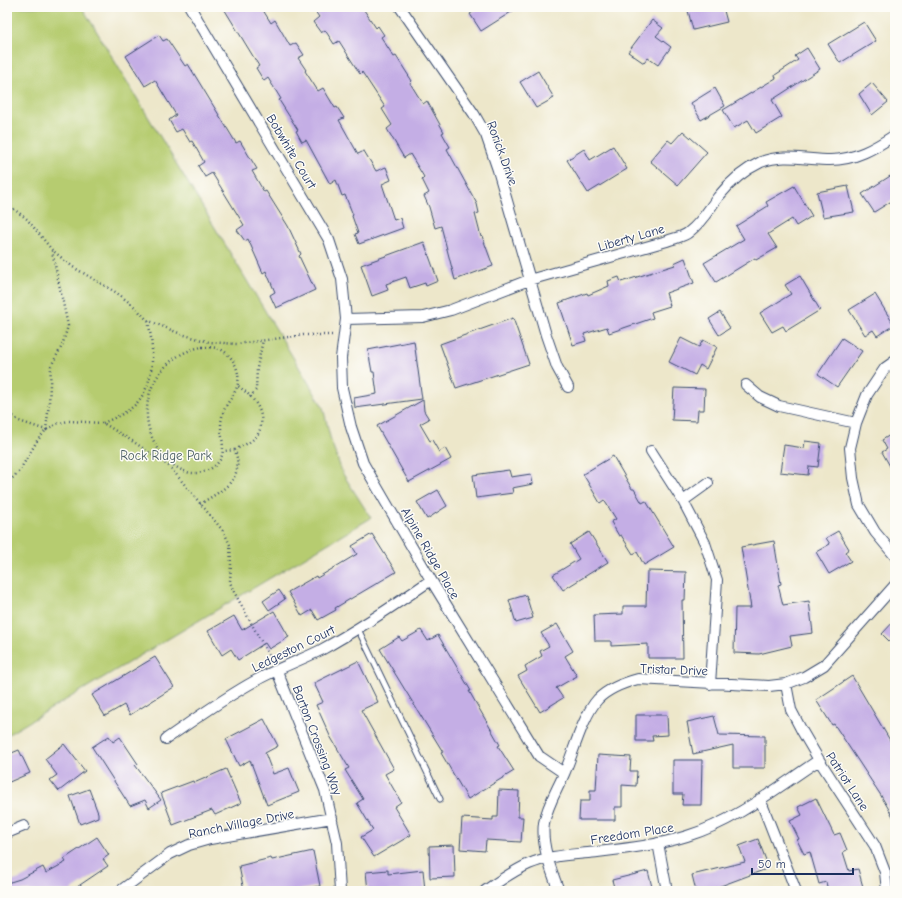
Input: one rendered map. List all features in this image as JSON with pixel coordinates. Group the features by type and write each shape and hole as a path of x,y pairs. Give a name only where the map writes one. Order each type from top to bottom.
{"street":[{"name":"Bobwhite Court","path":"190,7 329,240 342,279 346,319"},
{"name":"Rorick Drive","path":"400,7 474,114 486,135 498,170 529,280 557,367 568,387"},
{"name":"Liberty Lane","path":"346,319 423,317 451,310 529,280 667,241 688,233 706,216 718,197 730,183 746,170 762,162 784,157 831,160 855,156 874,148 895,135"},
{"name":"Alpine Ridge Place","path":"346,319 341,358 342,388 351,427 363,463 431,580 539,756 564,773"},
{"path":"895,361 886,368 868,395 856,423 850,448 853,478 859,505 875,532 895,556"},
{"path":"746,385 760,397 780,406 856,423"},
{"path":"651,451 683,501 705,544 716,580 710,684"},
{"path":"683,501 708,483"},
{"name":"Ledgeston Court","path":"166,739 232,694 256,680 320,650 358,629 431,580"},
{"name":"Tristar Drive","path":"559,891 548,859 544,840 544,822 588,712 597,700 609,690 622,683 638,679 769,686 786,684 804,677 824,665 895,585"},
{"name":"Barton Crossing Way","path":"277,671 325,790 337,843 340,891"},
{"name":"Patriot Lane","path":"786,684 791,710 818,760 875,846 885,872 887,891"},
{"name":"Freedom Place","path":"485,891 516,871 530,864 548,859 658,843 688,836 711,827 738,813 818,760"},
{"path":"760,799 796,891"},
{"name":"Ranch Village Drive","path":"120,891 170,854 189,845 332,818"},
{"path":"7,833 24,826"},
{"path":"658,843 668,891"}],"lane":[{"path":"358,629 440,799"}],"path":[{"path":"7,204 27,219 52,250 73,267 117,292 135,306 148,320 180,334 208,342 237,344 303,334 344,335"},
{"path":"46,430 50,404 51,366 62,346 68,326 52,250"},
{"path":"7,484 20,470 37,441 46,430 56,424 68,421 103,423 125,413 136,404 148,386 152,361 151,336 148,320"},
{"path":"250,397 256,390 257,368 263,340"},
{"path":"214,348 220,343"},
{"path":"195,348 214,348 226,353 234,362 238,372 238,386 222,415 221,427 224,444 219,461 201,473 187,472 166,459 156,445 148,425 147,403 152,387 160,372 177,356 195,348"},
{"path":"148,386 152,387"},
{"path":"223,451 235,450 257,435 261,422 261,412 250,397 238,386"},
{"path":"7,411 19,421 46,430"},
{"path":"103,423 170,467 224,532 230,545 230,582 233,590 277,671"},
{"path":"200,504 226,488 233,479 237,468 235,450"},
{"path":"7,573 7,587"}],"green space":[{"name":"Rock Ridge Park","path":"7,7 82,7 323,407 331,441 343,474 371,518 7,735"}],"building":[{"path":"223,7 261,7 271,23 275,20 290,46 296,43 304,55 298,58 306,70 305,71 318,91 323,88 335,108 337,107 344,118 339,120 358,154 364,151 376,171 386,167 391,180 382,184 394,220 400,218 403,228 359,244 355,234 358,233 352,216 353,215 345,195 342,196 336,180 330,184 306,140 302,142 296,131 298,130 279,100 281,99 268,78 264,81 256,68 259,66"},
{"path":"312,7 362,7 376,28 378,26 384,35 381,37 394,57 396,56 412,81 410,83 423,104 427,101 444,132 442,133 450,147 447,149 477,204 479,213 475,214 481,237 482,236 493,266 455,280 441,226 435,228 424,196 429,193 422,179 424,177 410,154 404,158 387,129 392,125 382,109 385,107 362,72 360,74 339,41 334,44 325,30 321,33 313,22 319,17"},
{"path":"480,7 519,7 481,31 470,14"},
{"path":"687,7 723,7 727,22 693,30"},
{"path":"652,20 663,28 656,36 671,47 658,65 648,58 644,63 628,52"},
{"path":"864,22 876,41 840,63 828,44"},
{"path":"159,35 163,41 167,39 185,66 188,64 236,143 240,141 257,169 252,171 264,192 266,191 288,226 301,254 299,256 315,290 276,308 270,295 275,292 266,271 263,273 248,239 245,241 237,230 244,225 212,173 205,177 198,166 204,162 192,141 190,142 182,129 176,132 169,120 176,115 155,80 145,86 126,56"},
{"path":"807,48 820,69 772,100 782,117 756,133 748,120 734,128 723,110 776,78 775,75 798,60 795,56"},
{"path":"538,71 554,98 536,108 520,82"},
{"path":"872,83 888,102 872,115 859,94"},
{"path":"715,88 725,106 701,120 691,103"},
{"path":"683,131 707,152 678,185 650,161 668,140 672,143"},
{"path":"613,146 627,169 588,193 567,160 584,149 590,160"},
{"path":"895,173 895,199 874,212 862,194"},
{"path":"794,186 812,216 796,226 792,219 768,234 777,248 756,260 755,258 716,282 704,263 744,239 736,226 768,206 766,202"},
{"path":"848,186 854,212 823,217 817,192"},
{"path":"424,242 438,281 426,286 425,283 410,288 406,277 386,284 388,290 372,296 361,265"},
{"path":"685,258 694,283 666,293 670,306 651,312 653,318 609,333 607,327 584,334 586,341 573,345 559,303 587,293 588,295 609,286 608,281 619,277 621,282 675,265 674,263"},
{"path":"800,276 820,310 786,331 783,326 772,332 760,313 791,294 785,285"},
{"path":"875,294 894,325 877,336 873,330 865,335 849,310"},
{"path":"720,312 730,328 719,335 709,319"},
{"path":"513,318 529,364 456,388 440,344"},
{"path":"681,338 699,347 703,340 717,347 706,369 700,365 695,375 669,362"},
{"path":"842,338 862,351 837,387 818,374"},
{"path":"414,341 422,399 355,408 354,398 377,394 374,372 372,372 368,350"},
{"path":"674,388 705,389 704,410 698,410 697,421 672,420"},
{"path":"423,400 424,411 429,419 420,424 430,441 432,440 439,452 445,448 451,459 409,482 377,426"},
{"path":"895,432 895,475 882,452 887,449 882,440"},
{"path":"805,441 821,443 818,467 809,466 808,475 780,472 784,445 804,448"},
{"path":"613,456 632,489 634,489 642,503 646,501 674,547 644,565 637,552 633,554 621,535 619,536 611,522 616,519 604,500 600,503 583,474"},
{"path":"509,470 511,477 531,474 533,484 512,488 513,493 476,498 473,475"},
{"path":"438,490 447,506 427,519 417,502"},
{"path":"838,531 849,549 845,552 851,561 829,574 816,552 830,544 826,538"},
{"path":"589,532 608,562 563,590 553,575 579,559 570,544"},
{"path":"372,534 396,572 335,608 336,610 318,620 312,610 302,616 288,592 316,576 317,578 357,554 352,546"},
{"path":"774,541 781,584 778,585 783,605 809,601 813,633 790,636 792,646 759,654 734,653 735,608 751,608 741,547"},
{"path":"647,571 686,572 685,600 682,600 683,658 648,658 648,644 611,646 611,641 595,641 594,615 623,614 623,606 646,606"},
{"path":"279,590 285,599 269,610 263,601"},
{"path":"526,595 533,618 516,623 509,600"},
{"path":"274,611 289,637 269,649 265,643 238,660 231,649 222,655 208,631 234,616 242,630"},
{"path":"895,620 895,647 882,634"},
{"path":"557,624 573,651 565,656 577,676 556,688 563,698 540,712 518,676 527,671 525,666 542,656 540,651 549,646 541,633"},
{"path":"421,630 428,641 438,635 471,691 469,691 500,745 498,746 514,771 468,799 441,753 443,752 380,649 399,637 402,641"},
{"path":"155,657 174,687 130,715 124,705 105,716 92,695"},
{"path":"358,661 378,702 361,710 394,769 385,774 401,802 394,807 411,835 374,857 361,837 373,830 357,803 363,799 345,770 349,768 330,736 316,705 323,702 314,683"},
{"path":"852,676 891,742 895,739 895,820 880,794 834,724 832,725 816,700"},
{"path":"636,715 667,715 668,735 652,736 653,741 636,741"},
{"path":"714,716 719,735 765,736 765,768 733,768 733,745 693,754 687,722"},
{"path":"264,719 278,746 265,753 273,774 289,768 299,792 267,805 250,760 239,766 226,739"},
{"path":"109,736 113,742 120,737 138,764 135,765 161,800 149,808 145,800 130,806 92,747"},
{"path":"64,744 85,771 59,791 50,780 57,775 45,759"},
{"path":"19,750 30,773 7,783 7,755"},
{"path":"598,755 631,757 630,771 637,771 636,786 622,785 622,807 615,807 615,820 579,820 580,801 590,801 590,790 596,790"},
{"path":"673,760 702,760 701,805 682,805 683,794 673,794"},
{"path":"226,769 241,803 215,815 212,810 173,825 161,793 193,781 194,783"},
{"path":"89,789 98,813 98,817 80,824 70,796"},
{"path":"499,790 519,791 518,817 523,817 521,842 486,840 485,851 460,849 462,818 493,820 493,817 498,817"},
{"path":"816,798 834,835 840,833 847,850 843,852 849,871 858,869 863,887 850,891 828,891 826,882 819,884 810,852 804,854 797,840 799,839 790,821 802,815 798,807"},
{"path":"97,837 109,855 103,859 108,866 71,891 7,891 7,883 20,879 43,867 46,873 66,862 64,859"},
{"path":"758,839 769,868 707,891 696,891 692,875 745,862 739,846"},
{"path":"454,845 455,877 430,878 429,846"},
{"path":"313,851 320,886 295,891 244,891 239,866 271,858 272,860"},
{"path":"388,870 388,874 423,870 425,891 368,891 366,872"},
{"path":"648,871 653,891 615,891 612,880"}]}
